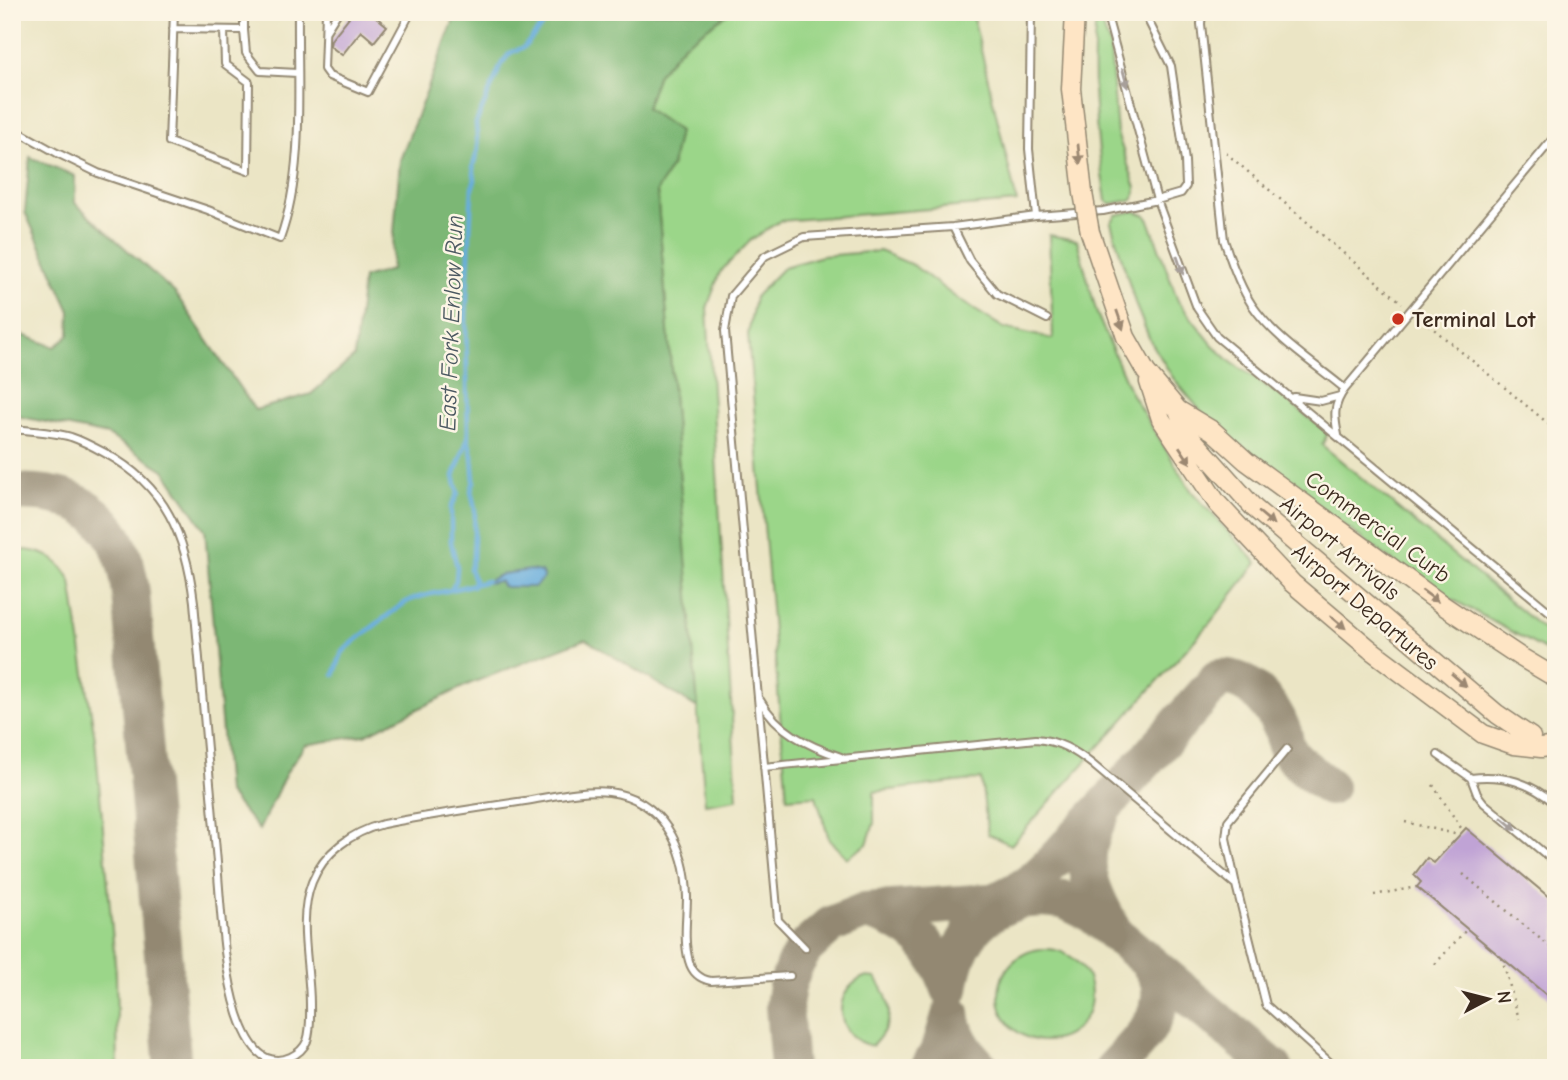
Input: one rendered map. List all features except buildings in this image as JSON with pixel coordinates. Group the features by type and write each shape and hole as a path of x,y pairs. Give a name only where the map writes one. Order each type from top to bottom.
{"street":[{"path":"1075,12 1071,89 1090,232 1126,337 1146,372"},
{"name":"Airport Arrivals","path":"1146,372 1178,410 1187,433 1254,508 1497,714 1531,737"},
{"name":"Airport Departures","path":"1146,372 1161,419 1217,503 1292,583 1371,650 1483,734 1514,745 1541,748 1556,746"},
{"name":"Commercial Curb","path":"1178,410 1213,431 1246,461 1444,606 1555,678"}],"lane":[{"path":"174,12 169,142 248,171 249,82 225,64 224,30"},
{"path":"244,12 246,53 260,71 297,73"},
{"path":"12,128 97,173 199,206 280,239 290,212 296,176 298,12"},
{"path":"326,12 324,69 329,76 368,92 411,12"},
{"path":"326,33 338,12"},
{"path":"1031,12 1029,149 1036,216"},
{"path":"1106,12 1157,200 1197,308 1217,337 1556,617"},
{"path":"805,948 778,920 725,331 731,296 765,256 804,237 953,227 1036,216 1103,211 1181,192 1186,186 1185,161 1171,66 1144,12"},
{"path":"1202,12 1201,24 1224,240 1243,289 1269,326 1345,389"},
{"path":"173,29 244,30"},
{"path":"1338,435 1335,410 1345,389 1556,135"},
{"path":"953,227 970,261 997,294 1047,319"},
{"path":"1292,397 1321,401 1340,396"},
{"path":"12,429 71,437 124,464 157,495 181,538 194,603 221,908 230,976 244,1029 261,1054 274,1059 287,1058 299,1052 307,1041 310,1011 307,902 316,873 342,843 362,831 383,824 573,794 599,791 628,797 651,810 668,828 680,851 685,874 689,960 701,978 711,981 790,976"},
{"path":"758,695 768,713 786,731 813,747 846,759"},
{"path":"764,767 1036,739 1058,743 1074,750 1092,764 1236,885"},
{"path":"1287,749 1228,821 1226,838 1266,1005 1336,1068"},
{"path":"1438,755 1471,778 1503,777 1536,788 1556,804"},
{"path":"1471,778 1476,794 1484,803 1556,863"}],"path":[{"path":"1213,143 1556,430"},
{"path":"1433,785 1463,831"},
{"path":"1405,822 1459,835"},
{"path":"1463,874 1556,952"},
{"path":"1374,895 1417,887"},
{"path":"1435,964 1467,929"},
{"path":"1502,958 1519,1019"}],"green space":[{"path":"457,12 730,12 683,45 658,74 646,108 679,131 672,165 657,191 698,708 585,639 469,684 365,735 305,745 286,773 259,830 227,792 205,530 164,470 108,435 12,415 12,331 55,347 69,335 70,311 25,212 30,157 75,176 75,203 175,293 255,410 311,394 354,357 363,278 391,270 400,160"},
{"path":"730,12 972,12 1017,202 780,221 751,240 720,272 707,308 737,799 705,804 657,190 672,165 646,108 658,74 683,45"},
{"path":"1096,16 1099,16 1110,46 1117,133 1136,188 1132,200 1110,204 1106,201 1095,108"},
{"path":"1135,211 1149,220 1178,301 1213,345 1231,362 1284,398 1328,433 1322,445 1556,640 1556,656 1448,597 1399,566 1218,432 1173,378 1150,340 1136,306 1111,223 1116,215"},
{"path":"1049,235 1077,240 1097,314 1131,393 1192,492 1257,563 1209,624 1011,845 988,834 981,779 874,792 874,823 867,844 847,858 829,839 816,796 787,798 748,335 755,297 784,267 822,256 880,251 913,265 959,300 1004,328 1053,339"},
{"path":"12,551 42,553 54,560 71,581 95,739 116,974 118,1068 12,1068"},
{"path":"1045,949 1062,953 1077,963 1087,978 1091,995 1087,1012 1077,1027 1062,1037 1045,1041 1028,1037 1013,1027 1003,1012 999,995 1003,978 1013,963 1028,953"},
{"path":"864,977 876,978 886,996 889,1013 884,1030 872,1046 851,1035 841,1015 845,994 853,984"}],"water":[{"path":"530,570 541,572 544,578 534,587 506,587 502,586 500,581 487,581 502,574"}],"waterway":[{"name":"East Fork Enlow Run","path":"334,675 342,653 373,627 408,601 451,590 456,581 457,567 451,542 451,508 458,493 454,476 468,438 466,318 472,188 475,180 473,166 478,149 476,123 502,63 510,53 524,47 554,12"},
{"path":"468,439 472,456 474,481 471,491 475,509 470,569 474,579 473,586"},
{"path":"451,590 487,581"}],"taxiway":[{"path":"12,493 37,493 79,504 109,529 127,568 173,1068"},
{"path":"999,899 1012,894 1046,869 1219,678 1240,681 1258,694 1278,720 1292,755 1329,787"},
{"path":"1101,814 1093,830 1087,859 1092,886 1112,928"},
{"path":"789,1068 784,1006 787,986 794,966 805,948 831,925 865,911 1043,898 1064,900 1092,914 1274,1068"},
{"path":"870,912 899,923 921,939 937,961 950,989 957,960 969,935 988,916 1015,902"},
{"path":"1114,1068 1146,1032 1159,1005 1160,991 1156,976 1147,961"},
{"path":"929,1068 940,1049 951,1013 961,1044 981,1068"}],"place":[{"name":"Terminal Lot","path":"1398,319"}]}
